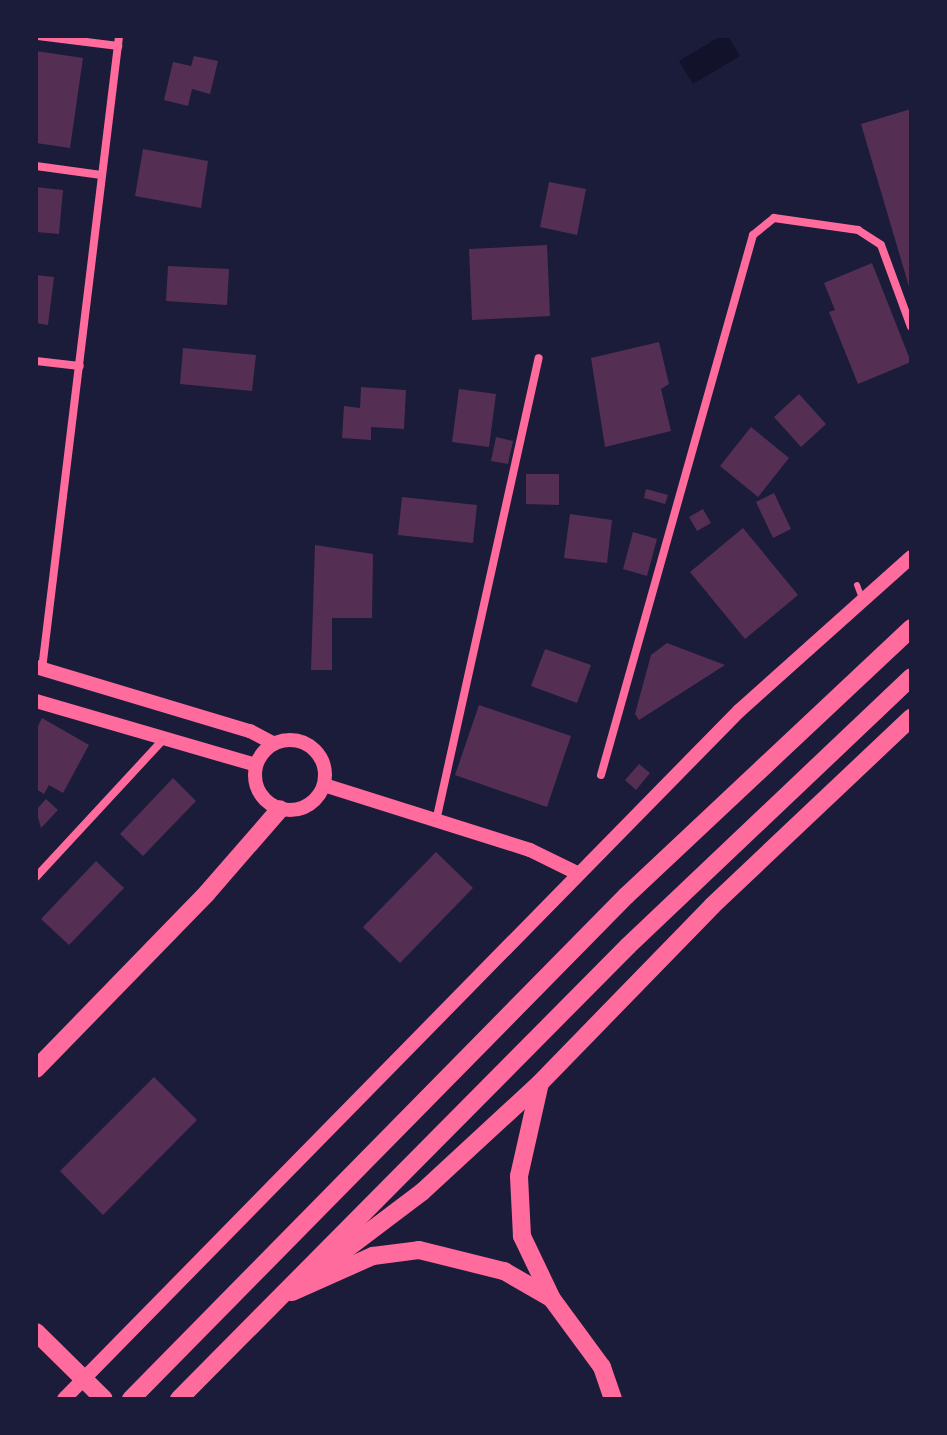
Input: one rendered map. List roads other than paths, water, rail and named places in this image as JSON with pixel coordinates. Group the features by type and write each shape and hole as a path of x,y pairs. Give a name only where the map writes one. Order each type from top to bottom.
{"highway":[{"path":"131,1399 626,896 911,628"},
{"path":"179,1399 628,946 911,677"},
{"path":"282,1296 402,1209 540,1083 712,906 911,718"},
{"path":"36,1069 207,893 280,809"},
{"path":"540,1083 523,1155 518,1206 528,1254 552,1299 602,1367 613,1399"},
{"path":"282,1296 373,1256 419,1250 504,1271 552,1299"},
{"path":"36,1332 104,1399"}],"street":[{"path":"38,36 118,46"},
{"path":"119,36 80,366 39,668 250,731 274,744 307,744 323,762 324,785 312,803 280,809 257,787 256,765 274,744"},
{"path":"36,166 101,175"},
{"path":"601,775 753,235 774,218 858,230 881,245 911,327"},
{"path":"436,821 539,358"},
{"path":"36,361 80,366"},
{"path":"64,1399 739,711 860,592 911,557"},
{"path":"36,701 256,765"},
{"path":"36,877 164,739"},
{"path":"324,785 530,850 577,873"}]}
